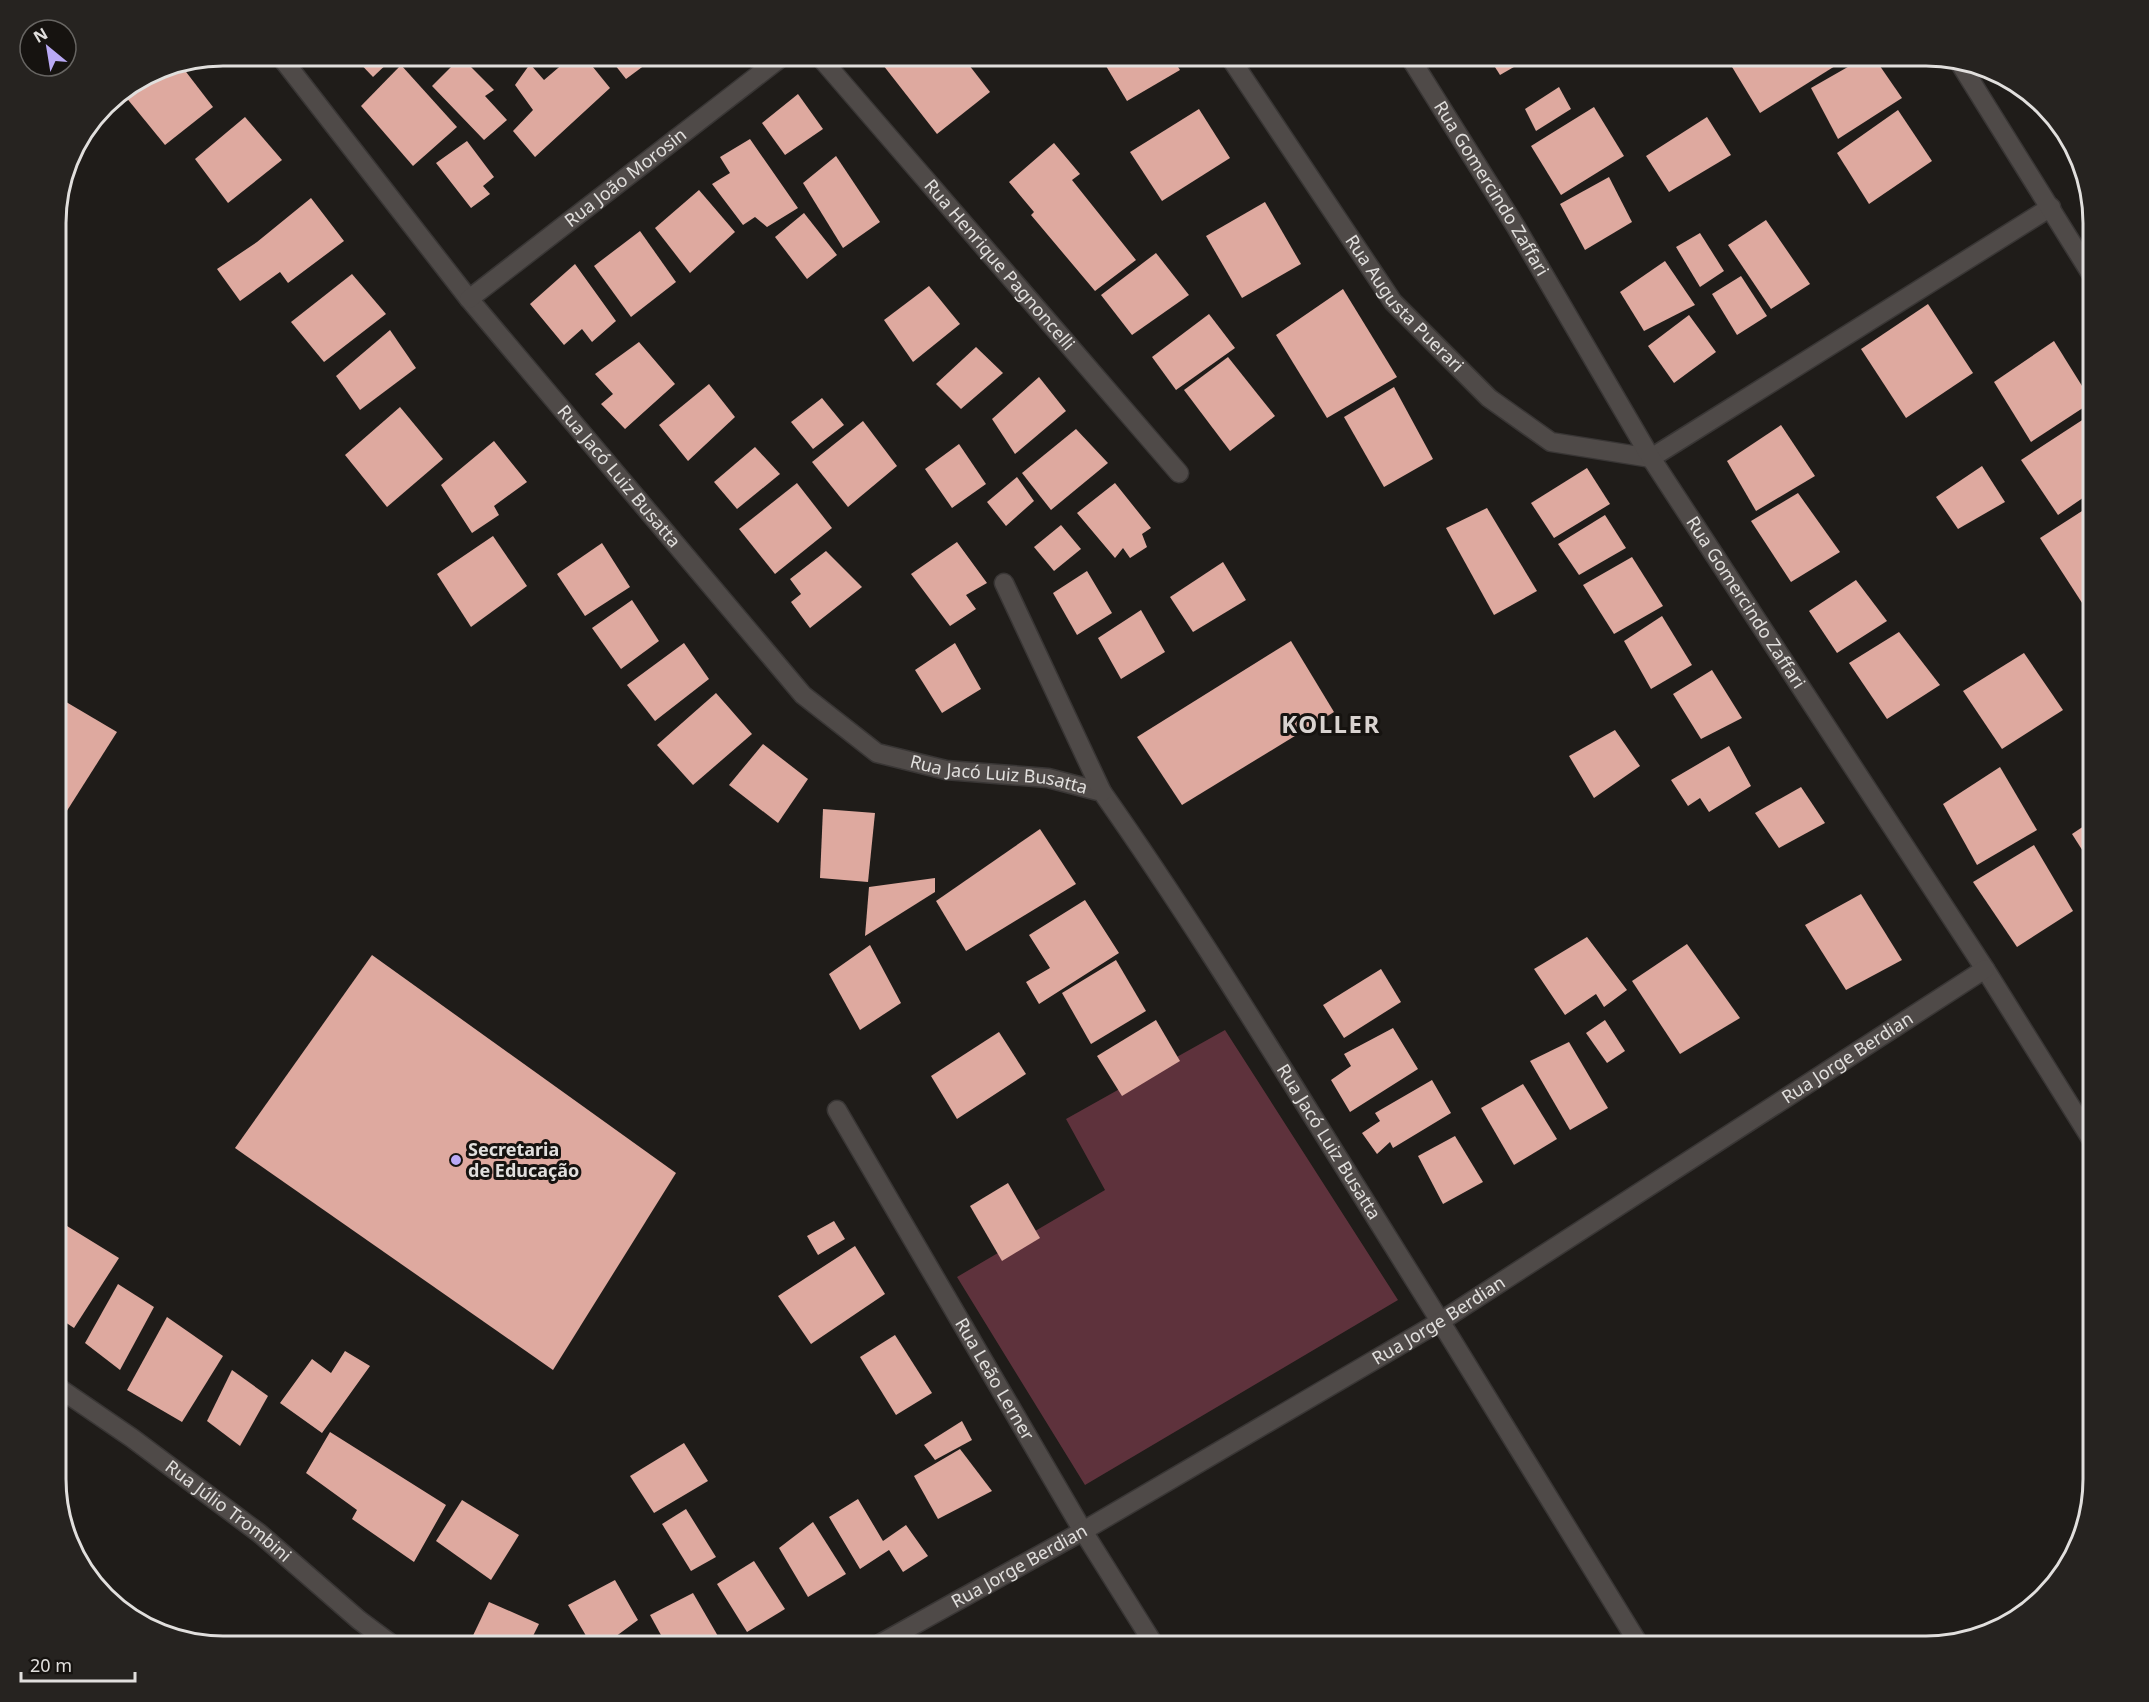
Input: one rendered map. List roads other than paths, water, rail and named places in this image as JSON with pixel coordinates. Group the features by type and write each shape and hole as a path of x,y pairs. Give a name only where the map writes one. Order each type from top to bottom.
{"street":[{"name":"Rua Jacó Luiz Busatta","path":"288,66 470,299 803,695 877,753 946,770 1048,778 1102,792 1158,872 1228,982 1441,1322 1633,1636"},
{"name":"Rua João Morosin","path":"470,299 770,66"},
{"name":"Rua Henrique Pagnoncelli","path":"828,66 1179,473"},
{"name":"Rua Augusta Puerari","path":"1236,66 1393,302 1489,398 1551,442 1651,458"},
{"name":"Rua Gomercindo Zaffari","path":"1415,66 1516,227 1651,458 1985,969 2083,1125"},
{"path":"1964,70 2083,259"},
{"path":"1651,458 2051,207"},
{"path":"1005,584 1102,792"},
{"name":"Rua Jorge Berdian","path":"896,1636 1083,1531 1441,1322 1985,969"},
{"name":"Rua Leão Lerner","path":"837,1110 1083,1531 1148,1636"},
{"name":"Rua Júlio Trombini","path":"66,1393 132,1438 259,1533 380,1636"}],"place":[{"name":"Secretaria de Educação","path":"456,1160"}],"district":[{"name":"KOLLER","path":"1331,725"}]}
